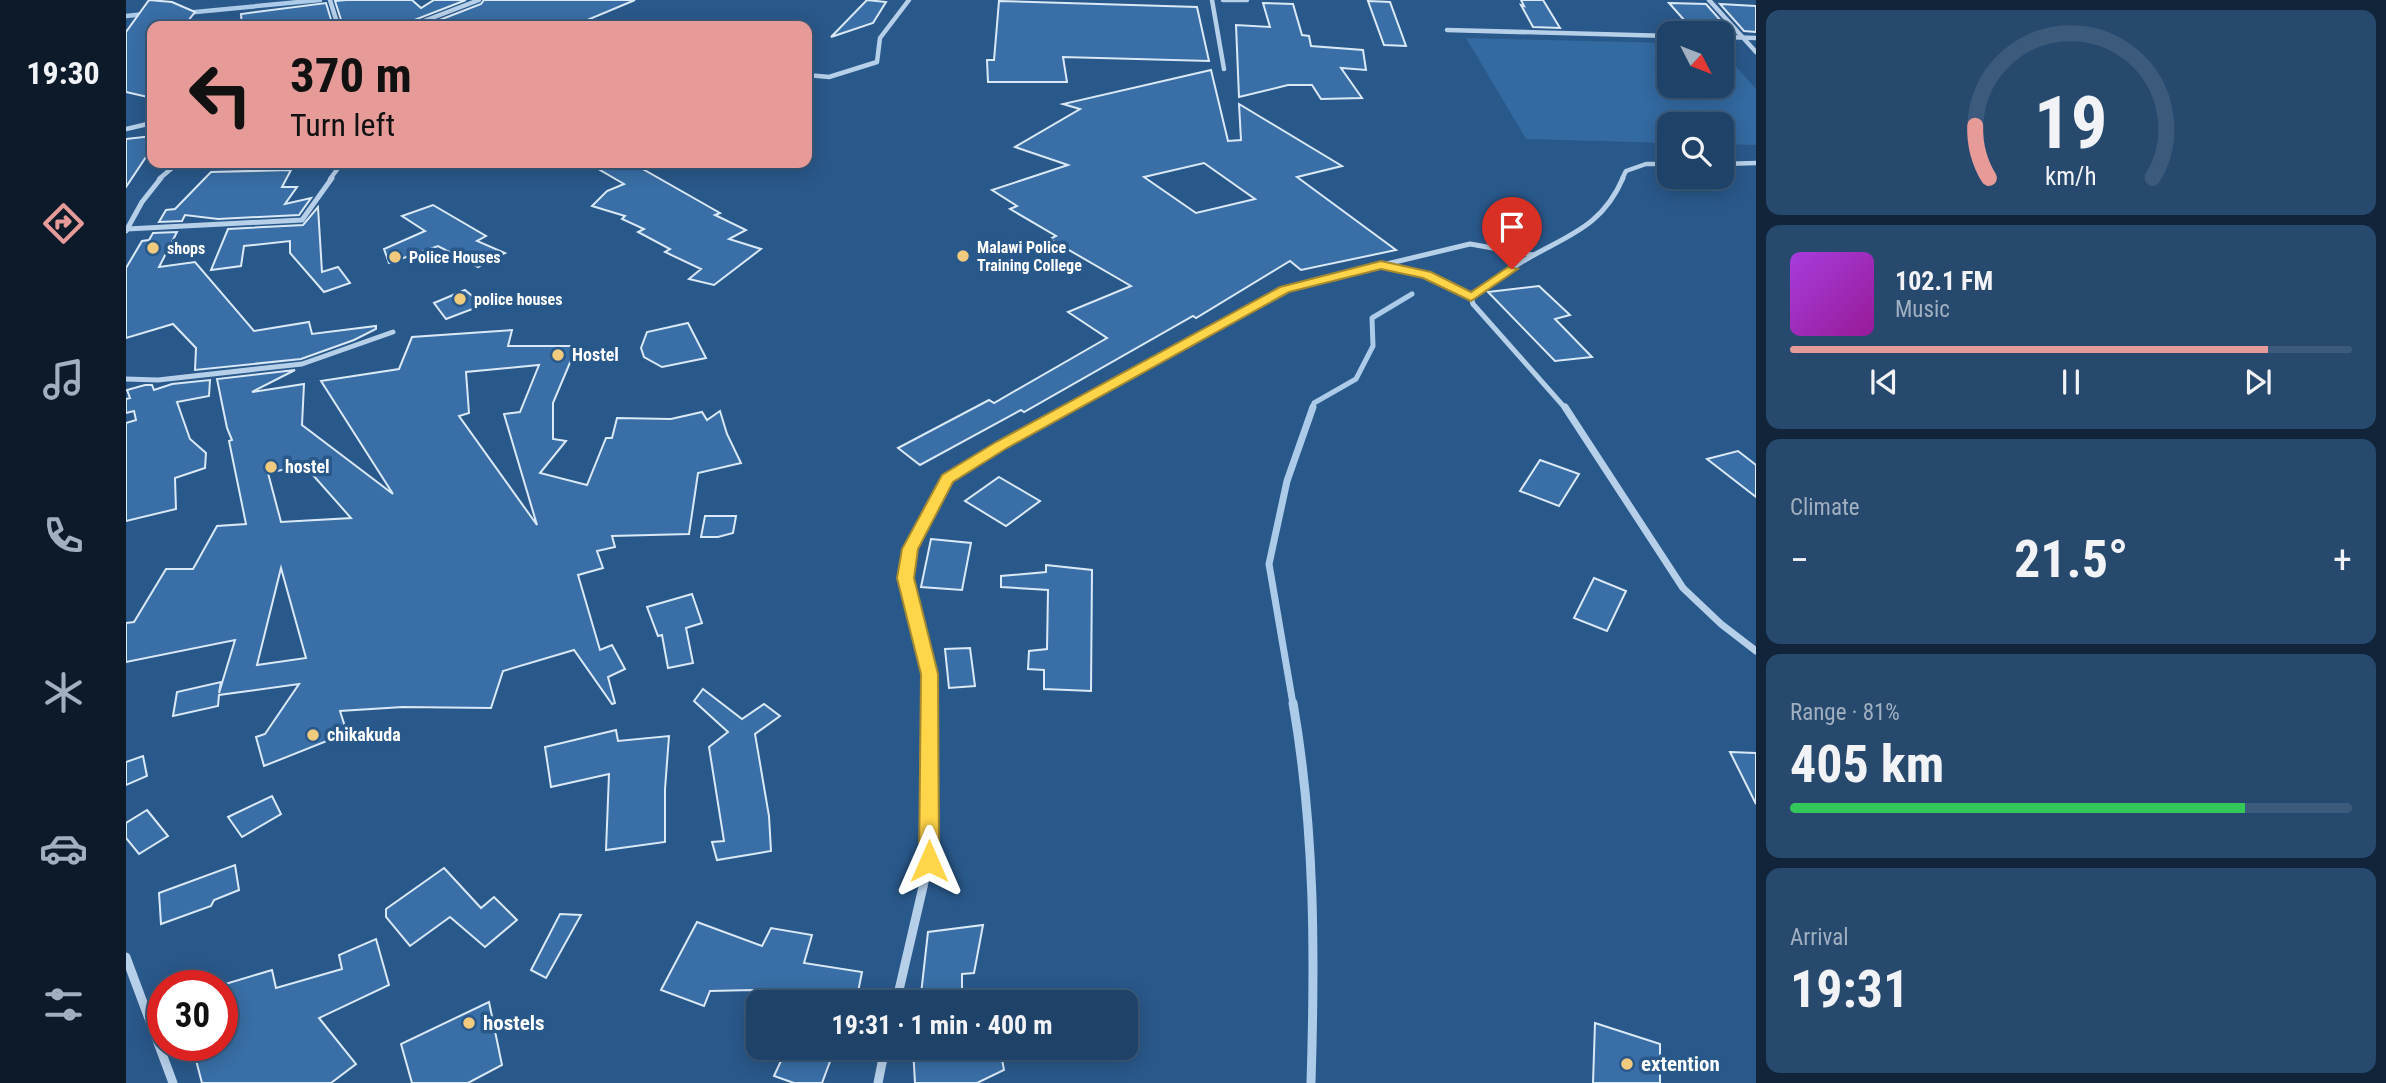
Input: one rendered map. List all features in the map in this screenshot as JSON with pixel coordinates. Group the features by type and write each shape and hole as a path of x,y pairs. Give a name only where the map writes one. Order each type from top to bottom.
{"street":[{"path":"330,0 336,21"},
{"path":"424,21 479,0"},
{"path":"812,75 829,77 877,62 880,38 909,0"},
{"path":"1212,0 1224,69"},
{"path":"1223,0 1248,0"},
{"path":"1709,0 1756,52"},
{"path":"1447,30 1657,36"},
{"path":"1734,38 1756,38"},
{"path":"126,129 147,124"},
{"path":"1734,164 1756,163"},
{"path":"1471,297 1532,255 1587,229 1617,194 1626,171 1646,164 1657,164"},
{"path":"127,230 152,186 170,168"},
{"path":"127,230 302,220 338,168"},
{"path":"899,990 929,861 930,682 906,578 906,564 910,549 942,485 954,473 1001,445 1269,297 1303,284 1470,244 1532,255"},
{"path":"1381,265 1427,275 1471,297 1473,304 1581,430 1683,588 1756,651"},
{"path":"126,379 158,380 302,364 393,332"},
{"path":"126,957 173,1083"},
{"path":"878,1083 883,1060"}],"shaded area":[{"path":"1466,38 1657,43 1657,98 1734,98 1734,64 1756,89 1756,145 1734,144 1734,112 1657,112 1657,143 1526,139"}],"building":[{"path":"149,0 172,2 195,12 188,21 147,21 147,97 126,92 126,32"},
{"path":"412,0 421,8 434,0 466,0 412,21 341,21 335,1"},
{"path":"484,0 635,0 585,21 437,21 481,4"},
{"path":"867,0 886,2 873,23 831,37"},
{"path":"1521,0 1543,0 1560,28 1533,27"},
{"path":"999,1 1197,7 1209,61 1063,57 1067,82 988,82 987,60 994,60"},
{"path":"1368,1 1390,2 1406,46 1384,45"},
{"path":"326,3 331,21 242,21 241,14"},
{"path":"1263,3 1293,4 1302,35 1309,36 1311,46 1363,50 1366,70 1341,68 1362,98 1321,99 1312,85 1288,85 1239,97 1236,25 1270,27"},
{"path":"1669,3 1706,4 1721,21 1685,21"},
{"path":"1720,4 1756,6 1756,32 1744,31"},
{"path":"1211,70 1228,141 1241,140 1239,104 1342,166 1297,177 1396,250 1301,270 1290,261 1196,318 1193,316 1024,412 1021,410 920,465 898,448 989,400 994,403 1107,338 1068,312 1131,286 1050,239 1056,236 1010,209 1017,206 992,190 1068,165 1015,147 1080,109 1063,104","holes":["1204,163 1255,199 1196,213 1144,177"]},
{"path":"147,137 147,156 126,187 126,139"},
{"path":"597,168 641,168 720,213 715,215 746,230 729,239 761,249 714,285 689,279 701,269 665,252 670,249 638,232 644,229 622,219 625,216 592,206 607,191 624,184"},
{"path":"291,170 282,187 297,187 285,204 311,198 299,215 218,219 185,215 182,221 159,222 166,210 175,209 211,172"},
{"path":"433,205 486,236 477,241 505,253 478,267 438,246 389,263 384,249 425,231 402,216"},
{"path":"318,207 322,272 338,267 350,283 324,292 290,253 290,241 244,246 241,266 211,270 228,229 303,225"},
{"path":"177,232 159,267 195,262 254,331 309,322 312,334 376,326 376,329 301,359 195,370 196,348 173,324 126,338 126,268 142,241 149,240 153,233"},
{"path":"1539,286 1570,315 1555,319 1592,357 1555,361 1488,292"},
{"name":"police houses","path":"465,290 483,305 446,319 434,303"},
{"path":"688,323 706,358 662,367 644,357 641,348 647,332"},
{"path":"512,330 508,346 577,346 553,403 553,439 566,441 540,473 587,485 606,438 612,438 617,418 671,419 702,412 707,420 720,411 727,434 741,463 698,473 689,534 612,536 615,547 597,551 603,568 578,575 600,650 612,645 625,669 608,677 615,703 612,704 574,650 503,671 491,708 403,707 340,711 347,733 264,766 256,737 265,734 299,684 219,695 218,706 173,716 177,692 221,682 219,693 235,640 126,662 126,623 134,622 166,569 193,569 217,526 246,524 229,441 232,440 217,379 295,370 252,392 304,384 302,425 393,494 321,381 399,369 412,337","holes":["539,365 520,412 504,414 537,525 459,416 469,413 466,372","304,465 351,518 281,522 268,473","281,568 306,658 257,665"]},
{"path":"210,380 209,396 177,402 190,439 206,453 205,468 175,478 176,509 126,521 126,423 136,420 134,411 126,413 126,399 130,398 127,390 152,385 154,390 172,384"},
{"path":"1738,451 1756,465 1756,497 1707,459"},
{"path":"1540,460 1579,474 1559,506 1520,491"},
{"path":"999,477 1040,501 1006,526 965,501"},
{"path":"705,516 736,516 733,533 718,537 701,537"},
{"path":"931,539 971,543 962,590 921,587"},
{"path":"1046,565 1092,570 1091,691 1044,689 1044,670 1028,669 1029,651 1047,649 1048,590 1001,587 1001,576 1046,572"},
{"path":"1594,578 1626,591 1607,631 1574,618"},
{"path":"692,594 702,623 686,628 693,663 668,668 662,635 658,636 647,607"},
{"path":"970,648 975,686 949,688 945,649"},
{"path":"703,689 742,719 764,704 780,716 755,734 769,816 771,851 717,860 712,842 724,841 709,747 728,732 694,701"},
{"path":"616,730 618,741 669,736 665,842 606,850 609,774 551,787 545,747"},
{"path":"1730,752 1756,753 1756,804"},
{"path":"143,756 147,776 126,785 126,762"},
{"path":"272,796 281,814 242,837 228,817"},
{"path":"147,810 168,836 139,854 126,838 126,823"},
{"path":"235,865 239,890 214,900 211,906 161,924 159,893"},
{"path":"444,868 481,908 494,897 517,920 485,947 450,917 410,946 386,917 386,909"},
{"path":"560,914 581,915 546,978 531,970"},
{"path":"697,922 762,946 771,928 812,935 804,963 862,972 858,990 710,991 704,1006 661,990"},
{"path":"983,925 974,973 962,974 962,990 921,990 928,932"},
{"path":"376,939 389,985 319,1018 356,1064 331,1083 202,1083 196,1061 238,1061 238,980 272,970 276,988 342,969 339,955"},
{"name":"hostels","path":"489,1002 502,1065 468,1083 412,1083 401,1044"},
{"name":"extention","path":"1595,1023 1660,1044 1660,1083 1593,1083"},
{"path":"781,1060 831,1060 822,1083 794,1083 774,1076"},
{"path":"914,1060 1002,1060 1004,1070 977,1083 915,1083"}],"waterway":[{"path":"185,13 320,0"},
{"path":"126,16 145,14"},
{"path":"1312,409 1314,403 1356,379 1373,346 1372,318 1412,294"},
{"path":"1293,704 1269,564 1287,481 1313,407"},
{"path":"1293,703 1306,798 1312,892 1311,1083"}],"place":[{"name":"shops","path":"153,248"},
{"name":"Malawi Police Training College","path":"963,256"},
{"name":"Police Houses","path":"395,257"},
{"name":"police houses","path":"460,299"},
{"name":"Hostel","path":"558,355"},
{"name":"hostel","path":"271,467"},
{"name":"chikakuda","path":"313,735"},
{"name":"hostels","path":"469,1023"},
{"name":"extention","path":"1627,1064"}],"route":[{"path":"929,861 930,682 906,578 906,564 910,549 947,479 1001,445 1285,290 1381,265 1416,271 1471,297 1512,269"}]}
